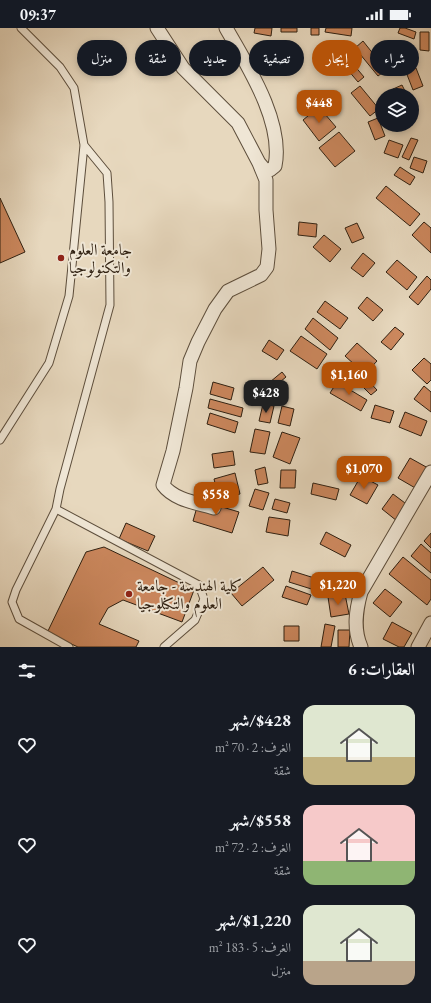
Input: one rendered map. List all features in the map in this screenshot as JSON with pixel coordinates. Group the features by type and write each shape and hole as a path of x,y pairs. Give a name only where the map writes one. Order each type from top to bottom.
{"street":[{"path":"157,28 183,68 238,123 266,180 266,210 269,249 267,267 260,275 228,291 215,309 198,342 190,361 173,451 163,486 168,492 184,499 214,508"},
{"path":"226,28 250,71 271,116 277,150 274,166 270,170 265,170 259,164"},
{"path":"361,647 356,628 356,609 361,592 431,472"},
{"path":"418,647 431,623"}],"lane":[{"path":"0,440 49,364 69,296 84,145 74,88 60,67 21,28"},
{"path":"69,647 19,619 12,602 16,590 56,509 60,489 110,305 109,202 107,172 84,145"},
{"path":"56,509 199,585 204,599 195,620 164,647"}],"building":[{"path":"255,28 272,28 271,36 254,33"},
{"path":"281,28 297,28 297,32 281,32"},
{"path":"311,28 319,28 319,35 311,35"},
{"path":"326,28 352,28 351,36 325,32"},
{"path":"400,28 405,28 416,32 414,39 398,33"},
{"path":"420,32 429,32 429,51 420,50"},
{"path":"363,41 370,50 370,66 362,57"},
{"path":"362,75 364,77 358,82 353,76 362,76"},
{"path":"408,76 419,76 423,86 412,88"},
{"path":"402,85 404,88 395,88"},
{"path":"360,86 375,104 375,112 370,116 351,93"},
{"path":"319,107 336,127 319,141 303,120"},
{"path":"375,119 375,132 383,132 385,136 375,140 368,122"},
{"path":"339,132 355,151 335,167 319,148"},
{"path":"411,138 418,140 409,160 402,157"},
{"path":"389,140 403,145 398,158 384,153"},
{"path":"414,157 427,161 423,173 410,168"},
{"path":"400,167 415,177 410,185 394,175"},
{"path":"386,186 420,214 410,226 376,198"},
{"path":"0,198 25,252 0,263"},
{"path":"299,222 317,224 316,237 298,235"},
{"path":"424,222 431,228 431,253 412,235"},
{"path":"357,223 364,238 352,243 345,228"},
{"path":"324,235 341,249 330,262 313,247"},
{"path":"363,253 375,263 363,277 351,268"},
{"path":"397,260 417,277 407,290 386,272"},
{"path":"427,276 431,280 431,289 418,305 409,297"},
{"path":"367,297 383,310 373,321 358,308"},
{"path":"325,301 348,318 340,329 317,312"},
{"path":"313,318 338,338 330,350 305,329"},
{"path":"395,327 404,334 391,350 381,342"},
{"path":"301,336 327,354 317,369 290,351"},
{"path":"269,340 284,350 277,360 262,351"},
{"path":"357,343 377,361 365,374 345,356"},
{"path":"424,358 431,364 431,380 427,384 412,370"},
{"path":"282,372 286,377 274,387 270,382"},
{"path":"364,376 377,390 371,395 358,382"},
{"path":"213,382 234,388 231,400 210,394"},
{"path":"337,382 367,400 361,411 330,393"},
{"path":"424,386 431,392 431,412 414,399"},
{"path":"210,399 243,408 241,417 208,408"},
{"path":"263,404 274,406 270,423 259,421"},
{"path":"375,405 394,411 390,423 371,418"},
{"path":"282,406 294,409 290,426 278,423"},
{"path":"405,412 427,421 421,436 399,427"},
{"path":"210,413 238,422 235,433 207,424"},
{"path":"255,429 270,432 265,454 250,452"},
{"path":"282,432 300,438 290,464 273,457"},
{"path":"233,451 235,465 214,468 212,454"},
{"path":"410,458 428,468 417,489 398,478"},
{"path":"265,467 268,483 258,485 255,470"},
{"path":"281,470 296,470 295,488 280,488"},
{"path":"235,473 240,494 219,499 214,479"},
{"path":"361,476 378,485 367,504 350,495"},
{"path":"313,483 339,489 336,500 311,494"},
{"path":"255,489 269,493 263,510 249,506"},
{"path":"393,494 409,506 397,521 382,509"},
{"path":"275,499 290,503 287,513 272,509"},
{"path":"199,500 239,512 232,533 193,521"},
{"path":"269,517 290,520 288,536 266,532"},
{"path":"126,523 155,536 148,551 119,539"},
{"path":"326,532 351,545 345,557 320,544"},
{"path":"431,533 431,548 424,541"},
{"path":"421,544 431,553 431,573 411,556"},
{"name":"كلية الهندسة - جامعة العلوم والتكنلوجيا","path":"104,547 194,590 182,622 123,600 108,608 99,624 139,641 136,647 78,647 47,633 86,552"},
{"path":"403,557 431,580 431,599 427,605 389,574"},
{"path":"263,567 274,580 242,606 231,593"},
{"path":"292,571 324,581 321,592 289,582"},
{"path":"286,586 311,595 307,605 282,597"},
{"path":"385,589 402,602 390,617 373,603"},
{"path":"345,594 349,614 331,617 328,597"},
{"path":"392,622 412,633 404,647 399,647 383,639"},
{"path":"325,624 335,626 331,647 321,647"},
{"path":"284,626 299,626 299,641 284,641"},
{"path":"338,630 350,630 349,647 338,647"}],"place":[{"name":"جامعة العلوم والتكنولوجيا","path":"61,258"},
{"name":"كلية الهندسة - جامعة العلوم والتكنلوجيا","path":"129,594"}]}
